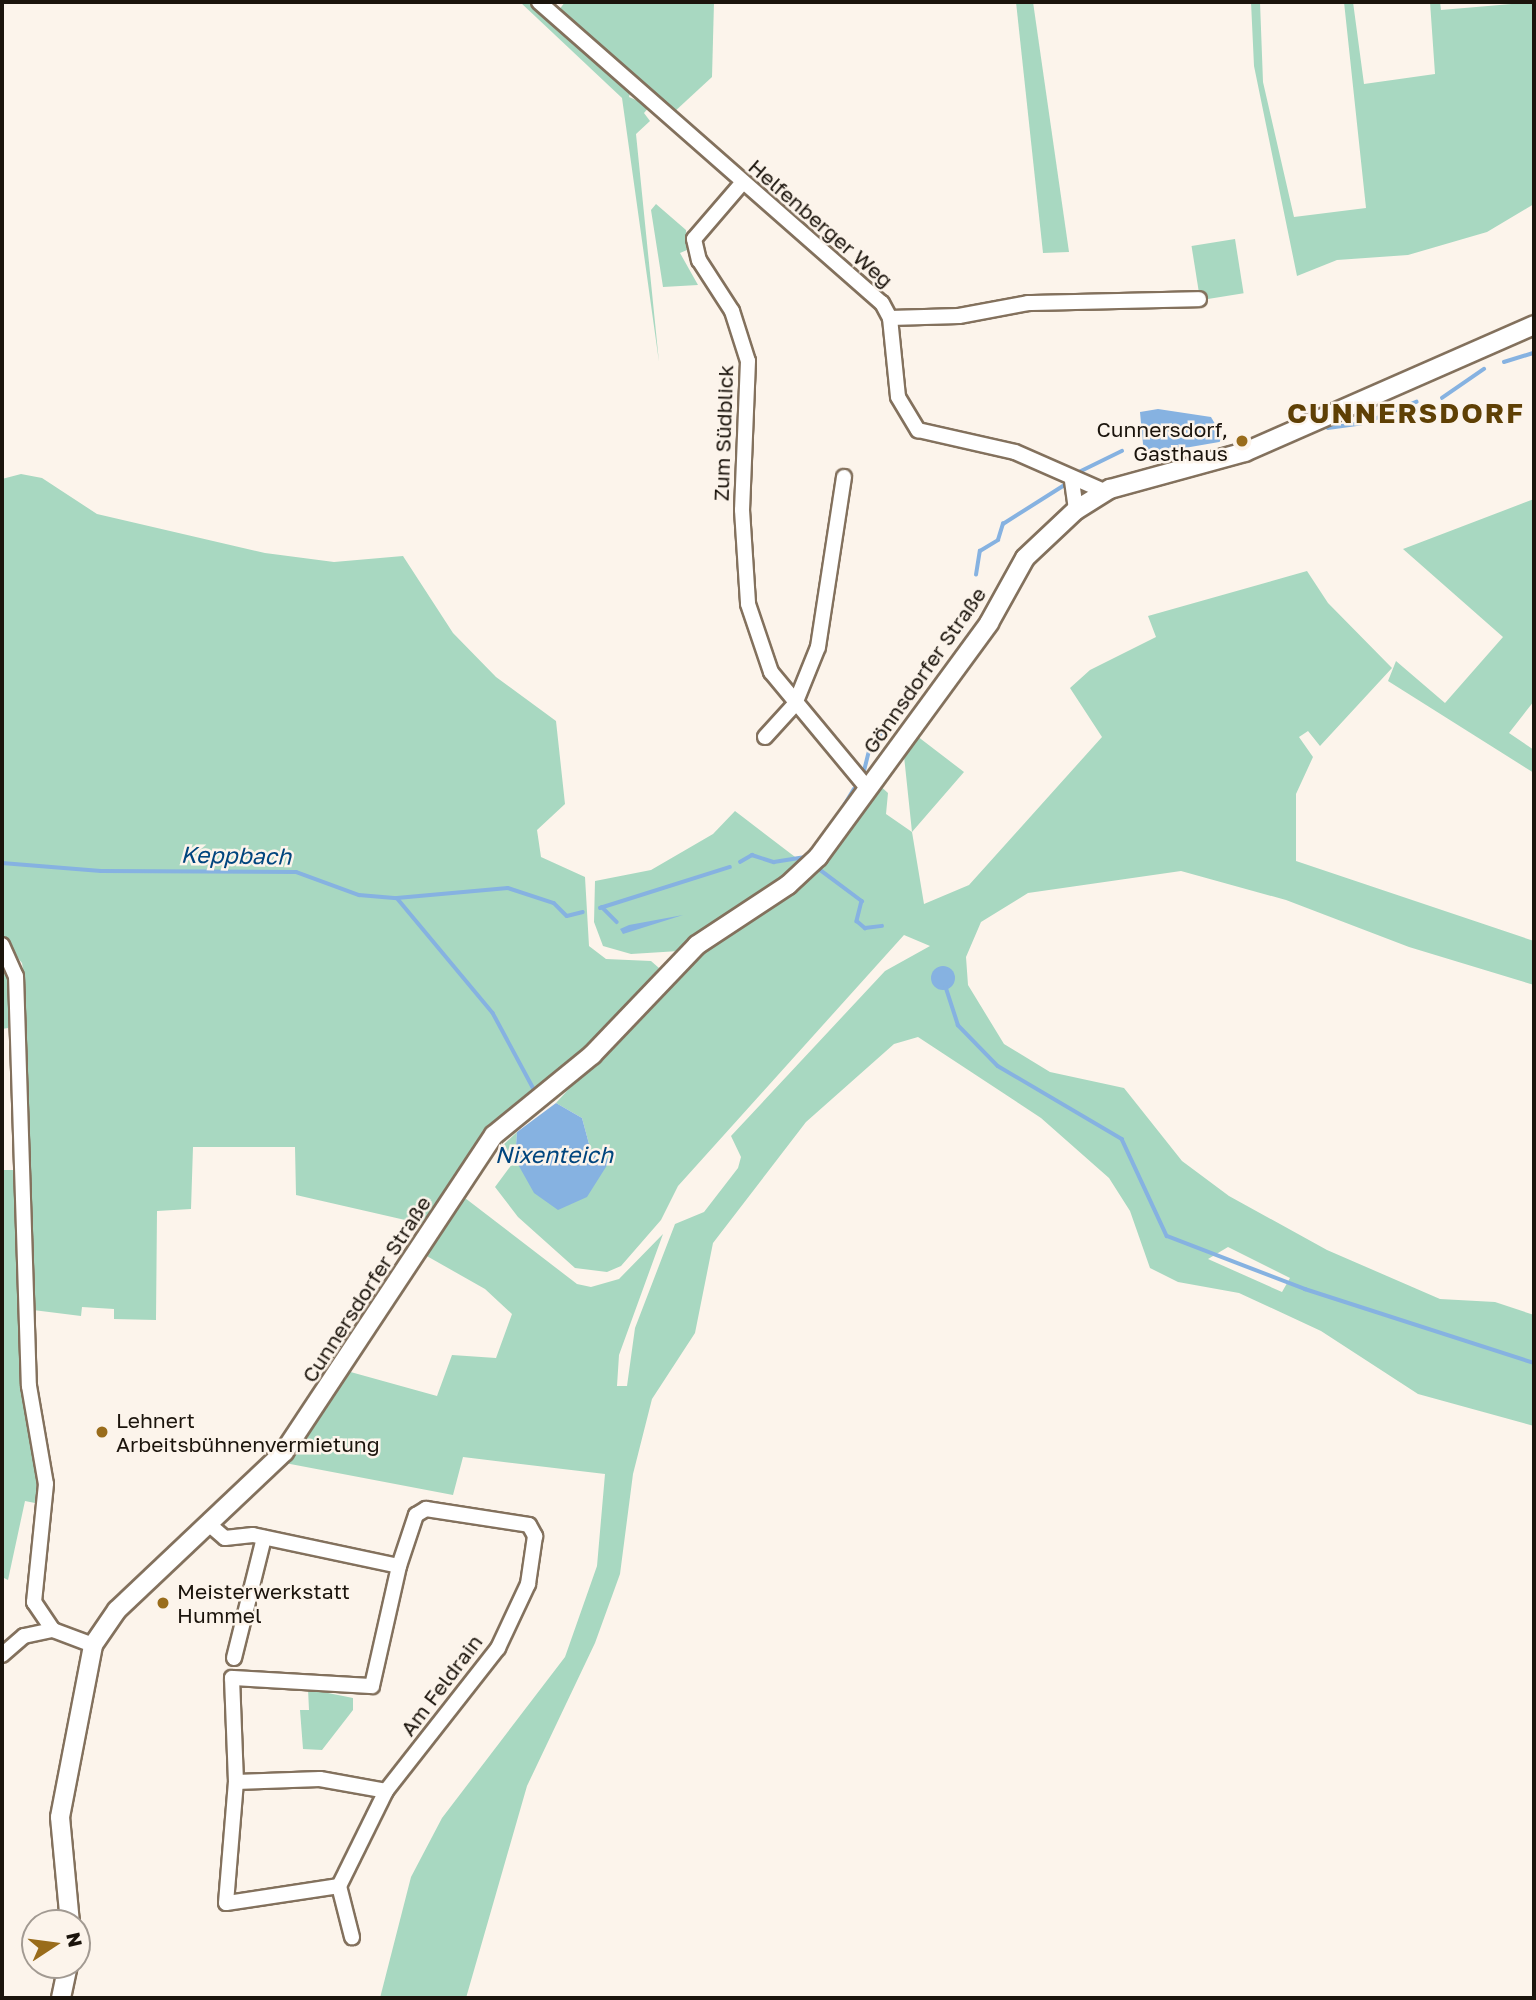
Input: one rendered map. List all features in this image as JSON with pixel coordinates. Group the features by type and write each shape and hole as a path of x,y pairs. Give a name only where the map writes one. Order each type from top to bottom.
{"street":[{"name":"Helfenberger Weg","path":"539,2 881,303 890,318 892,376 905,415 918,430 1015,452 1072,481 1104,491"},
{"name":"Zum Südblick","path":"743,181 701,228 695,250 742,335 750,379 742,510 747,597 771,672 868,789"},
{"path":"890,318 959,316 1028,303 1199,299"},
{"name":"Gönnsdorfer Straße","path":"868,789 989,624 1025,558 1076,510 1104,491 1230,458 1534,325"},
{"path":"765,737 795,704 822,629 844,477"},
{"path":"1072,481 1076,510"},
{"name":"Cunnersdorfer Straße","path":"69,1909 61,1817 93,1645 117,1610 211,1526 274,1464 316,1409 494,1135 592,1055 677,962 788,885 837,834 868,789"},
{"path":"2,945 16,976 29,1386 46,1484 32,1586 41,1616 53,1630 93,1645"},
{"name":"Am Feldrain","path":"339,1885 386,1791 498,1648 528,1584 534,1529 426,1509 416,1515 399,1566"},
{"path":"211,1526 225,1538 264,1538 399,1566 372,1686 233,1678 236,1782 226,1903 339,1885 352,1937"},
{"path":"234,1658 264,1538"},
{"path":"2,1655 24,1636 53,1630"},
{"path":"236,1782 320,1779 386,1791"},
{"path":"61,1998 65,1979"}],"green space":[{"path":"520,2 531,2 631,89 629,97 650,106 644,113 650,121 636,134 659,362 622,98"},
{"path":"565,2 714,2 712,77 673,113 559,10"},
{"path":"1016,2 1033,2 1069,252 1043,253"},
{"path":"1251,2 1260,2 1263,82 1294,217 1366,208 1344,2 1353,2 1364,84 1435,74 1430,2 1440,2 1441,10 1534,2 1534,204 1487,232 1408,255 1337,260 1297,276 1254,66"},
{"path":"656,204 686,230 687,250 680,253 698,285 663,287 651,210"},
{"path":"1235,239 1244,293 1200,300 1192,246"},
{"path":"21,474 42,478 97,514 265,553 334,562 403,556 453,633 496,677 556,721 565,804 537,830 541,857 585,877 589,946 606,959 651,961 659,968 592,1047 490,1130 427,1225 296,1195 295,1147 193,1147 191,1209 157,1211 156,1320 114,1319 114,1309 82,1307 81,1316 33,1310 17,1046 25,981 22,963 8,946 8,1028 2,1029 2,479"},
{"path":"1534,499 1534,701 1509,733 1534,750 1534,773 1388,681 1396,661 1445,703 1503,637 1403,549"},
{"path":"1307,571 1328,603 1392,668 1320,746 1308,731 1299,737 1313,757 1296,794 1296,861 1534,941 1534,985 1409,947 1286,900 1181,871 1028,893 981,922 966,957 968,985 1004,1044 1050,1072 1124,1088 1182,1161 1229,1196 1327,1250 1440,1299 1495,1302 1534,1315 1534,1426 1418,1394 1321,1331 1239,1293 1178,1282 1150,1268 1130,1211 1109,1178 1041,1118 918,1037 894,1044 806,1122 713,1243 695,1333 652,1399 633,1474 620,1574 595,1643 527,1786 466,1998 380,1998 411,1877 442,1818 565,1657 597,1566 605,1474 463,1457 453,1495 285,1463 347,1371 437,1396 452,1355 496,1358 512,1314 485,1289 425,1255 465,1198 577,1284 591,1287 619,1279 663,1234 619,1355 617,1386 627,1386 635,1328 675,1224 704,1212 738,1168 741,1157 731,1136 885,971 930,946 904,935 678,1186 661,1220 621,1266 607,1272 575,1268 518,1217 495,1187 515,1160 592,1155 582,1118 556,1103 663,985 702,949 761,912 878,784 888,793 886,814 912,832 924,904 969,885 1102,737 1070,688 1090,670 1156,637 1148,616","holes":["1228,1247 1290,1278 1282,1292 1208,1259"]},
{"path":"917,736 964,772 912,832 904,756"},
{"path":"735,811 803,863 679,951 631,954 603,946 594,922 595,881 651,870 713,834"},
{"path":"517,1132 515,1160 500,1148"},
{"path":"2,1170 13,1170 27,1402 41,1484 40,1504 25,1501 8,1580 2,1577"},
{"path":"308,1689 353,1698 353,1710 322,1750 303,1749 300,1710 309,1710"}],"water":[{"path":"1158,409 1211,417 1225,441 1144,455 1140,412"},
{"path":"683,915 623,934 620,929 629,925"},
{"path":"938,966 948,966 955,973 955,983 948,990 938,990 931,983 931,973"},
{"name":"Nixenteich","path":"556,1103 582,1118 592,1155 611,1159 587,1197 558,1210 534,1193 515,1159 517,1132"}],"waterway":[{"name":"Keppbach","path":"1504,362 1534,353"},
{"name":"Keppbach","path":"1442,398 1484,369"},
{"name":"Keppbach","path":"1372,420 1416,402"},
{"name":"Keppbach","path":"1328,428 1362,423"},
{"name":"Keppbach","path":"1077,473 1122,451"},
{"name":"Keppbach","path":"976,575 980,551 998,540 1003,524 1063,486"},
{"name":"Keppbach","path":"864,771 870,747 887,726"},
{"name":"Keppbach","path":"839,814 854,789"},
{"name":"Keppbach","path":"740,862 752,855 774,862 807,857 830,826"},
{"name":"Keppbach","path":"2,863 101,871 296,872 359,895 397,898 508,888 554,903 567,916 583,912"},
{"name":"Keppbach","path":"600,908 730,867"},
{"path":"819,869 862,901 857,921 865,928 882,926"},
{"path":"398,899 493,1013 534,1089"},
{"path":"602,907 617,922"},
{"path":"946,987 958,1025 998,1066 1122,1139 1167,1236 1305,1289 1534,1363"}],"place":[{"name":"Cunnersdorf, Gasthaus","path":"1242,441"},
{"name":"Lehnert Arbeitsbühnenvermietung","path":"102,1432"},
{"name":"Meisterwerkstatt Hummel","path":"163,1603"}],"district":[{"name":"CUNNERSDORF","path":"1406,413"}]}
